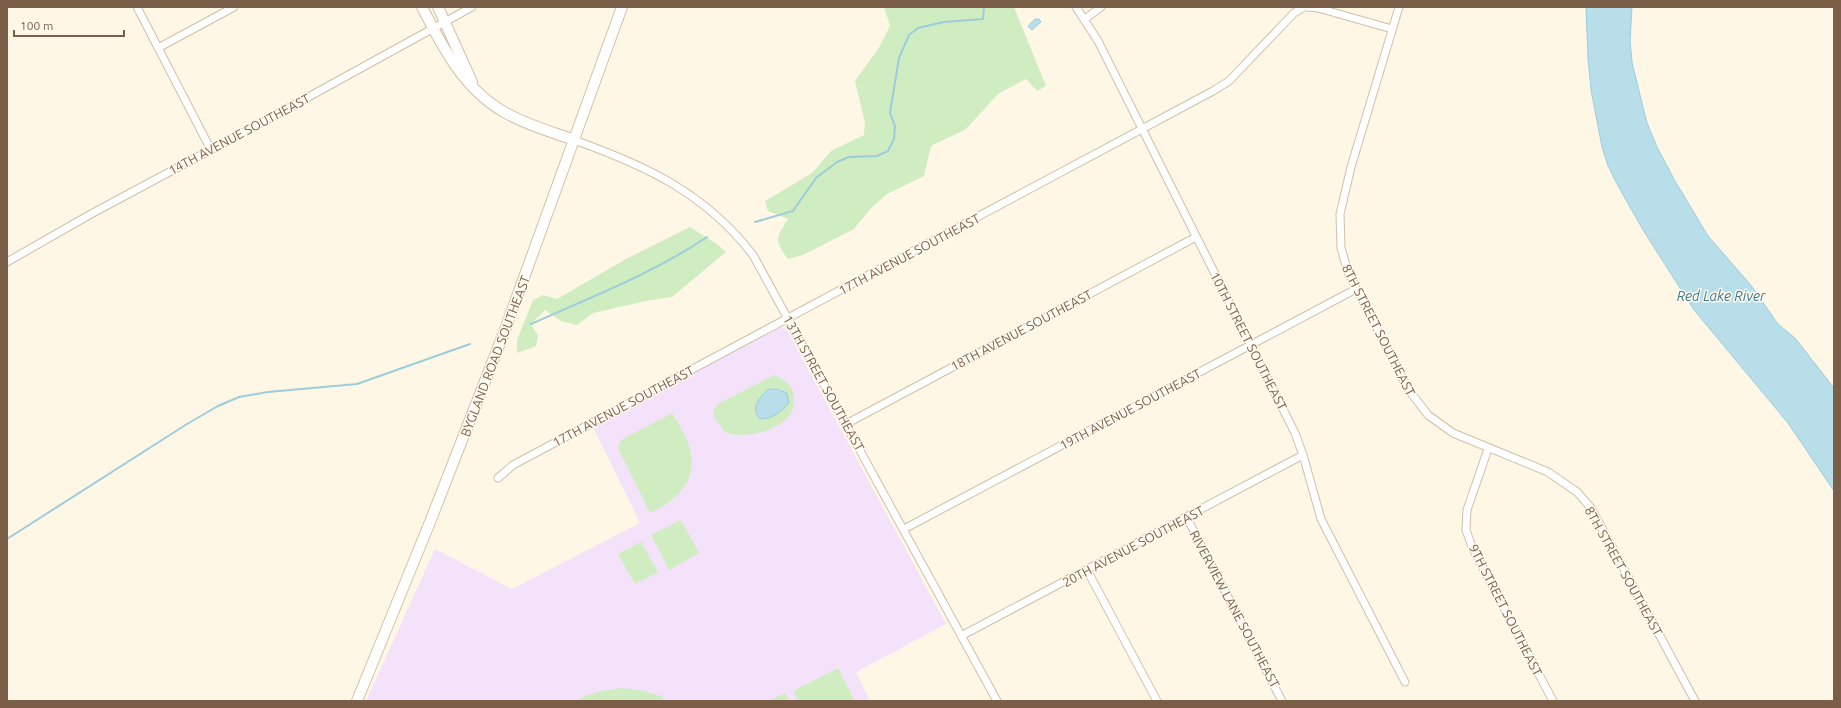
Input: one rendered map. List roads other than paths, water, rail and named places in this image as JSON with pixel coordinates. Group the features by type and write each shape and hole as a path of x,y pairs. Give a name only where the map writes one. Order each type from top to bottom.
{"street":[{"path":"137,7 211,150"},
{"path":"158,48 234,7"},
{"path":"422,7 463,78 482,97 507,114 574,140"},
{"path":"438,7 446,21 468,73 482,97"},
{"name":"14TH AVENUE SOUTHEAST","path":"7,262 91,214 472,7"},
{"name":"BYGLAND ROAD SOUTHEAST","path":"357,701 449,475 540,236 622,7"},
{"name":"10TH STREET SOUTHEAST","path":"1076,7 1098,41 1295,433 1303,455 1321,519 1405,682"},
{"path":"1085,19 1101,7"},
{"name":"17TH AVENUE SOUTHEAST","path":"498,478 513,465 789,319 1229,81 1294,14 1304,7"},
{"path":"1307,7 1318,8 1392,28"},
{"name":"8TH STREET SOUTHEAST","path":"1399,7 1351,167 1340,214 1339,232 1343,259 1356,289 1408,389 1417,403 1428,415 1453,434 1548,472 1577,492 1591,508 1695,701"},
{"name":"13TH STREET SOUTHEAST","path":"574,140 653,172 682,188 709,208 728,226 753,255 997,701"},
{"name":"18TH AVENUE SOUTHEAST","path":"846,424 1196,237"},
{"name":"19TH AVENUE SOUTHEAST","path":"904,530 1356,289"},
{"name":"9TH STREET SOUTHEAST","path":"1488,449 1467,510 1466,530 1472,547 1553,701"},
{"name":"20TH AVENUE SOUTHEAST","path":"961,636 1187,518 1303,455"},
{"name":"RIVERVIEW LANE SOUTHEAST","path":"1187,518 1282,701"},
{"path":"1087,570 1157,701"}],"water":[{"name":"Red Lake River","path":"1586,7 1632,7 1630,41 1632,62 1641,99 1647,123 1657,147 1675,181 1708,236 1750,284 1778,324 1795,338 1834,388 1834,491 1788,423 1694,310 1643,230 1617,184 1608,166 1602,147 1591,90"},
{"path":"1035,19 1039,19 1041,22 1032,30 1028,26"},
{"path":"769,389 776,389 787,393 789,403 776,415 769,418 760,419 756,411 757,403"}],"waterway":[{"path":"755,222 793,211 816,178 837,162 849,157 877,156 888,151 894,139 895,126 890,113 899,58 909,35 918,28 944,22 983,19 984,7"},
{"path":"531,324 643,274 707,237"},
{"path":"7,539 187,424 218,406 239,397 268,392 357,384 470,344"}]}
